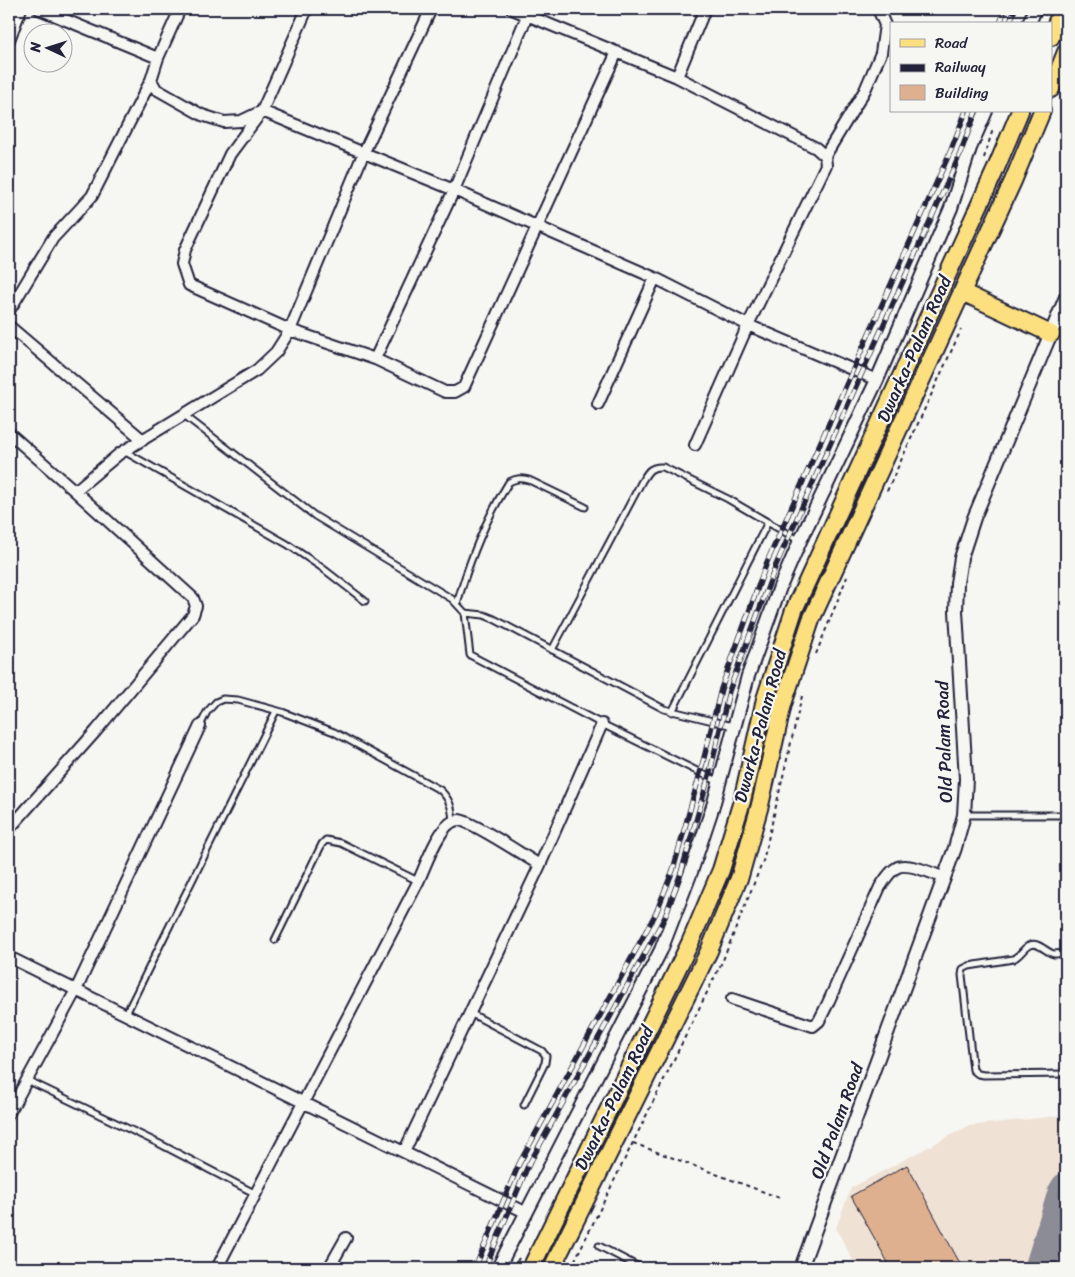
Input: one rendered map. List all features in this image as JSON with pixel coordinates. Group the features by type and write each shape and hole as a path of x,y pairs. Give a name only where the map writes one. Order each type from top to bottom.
{"main road":[{"path":"1052,34 1062,9"},
{"path":"1052,87 1066,52"},
{"name":"Dwarka-Palam Road","path":"531,1268 690,943 721,870 742,801 765,699 794,610 985,192 1020,112"},
{"name":"Dwarka-Palam Road","path":"552,1268 709,951 740,876 760,805 783,704 811,620 1013,181 1042,112"},
{"path":"962,292 1051,334"}],"street":[{"path":"9,40 21,9"},
{"path":"39,9 75,22 158,58"},
{"path":"9,311 53,238 92,196 151,80 158,58 180,9"},
{"path":"307,9 262,111 230,154 185,250 182,264 188,285 290,330 374,359 445,392 455,392 464,386 617,52"},
{"path":"75,491 124,451 257,370 276,352 290,330 364,152 431,9"},
{"path":"512,9 677,78 816,148 824,156 826,165 748,325 695,445"},
{"path":"677,78 705,9"},
{"path":"824,156 865,90 881,52 885,25 878,9"},
{"path":"1030,22 1035,9"},
{"path":"374,359 454,190 527,16"},
{"path":"151,80 156,89 202,115 224,122 240,121 262,111 364,152 655,278 748,325 877,380"},
{"path":"498,1268 661,950 691,872 719,782 748,676 780,587 877,380 951,208 970,148 986,112"},
{"path":"598,404 655,278"},
{"name":"Old Palam Road","path":"801,1268 945,878 964,815 966,779 956,611 957,583 974,518 1066,297"},
{"path":"9,326 143,440"},
{"path":"9,433 193,598 196,606 193,615 9,829"},
{"path":"404,1152 540,865 602,724"},
{"path":"9,1113 76,990 200,726"},
{"path":"217,1268 304,1104 442,833 453,821 460,820 475,826 540,865"},
{"path":"732,999 813,1026 819,1021 827,1005 880,886 888,874 897,867 910,866 945,878"},
{"path":"9,956 527,1213"},
{"path":"329,1268 346,1238"}],"lane":[{"path":"184,415 315,516 452,599 465,613 470,655 719,782"},
{"path":"124,451 287,544 365,601"},
{"path":"552,650 649,469 656,466 663,467 728,499 800,541"},
{"path":"456,604 476,543 510,482 522,478 529,480 585,507"},
{"path":"672,712 768,522"},
{"path":"465,613 484,615 494,619 649,702 672,712 734,726"},
{"path":"200,726 207,712 216,702 223,699 238,700 276,711 334,732 440,790 447,796 452,807 453,821"},
{"path":"126,1014 276,711"},
{"path":"964,815 1066,815"},
{"path":"275,940 322,844 326,840 340,843 418,882"},
{"path":"1066,953 1054,954 1033,944 1028,946 1020,956 1014,959 969,966 963,969 962,975 973,1070 978,1074 984,1075 1066,1074"},
{"path":"470,1013 542,1050 546,1056 545,1063 524,1105"},
{"path":"26,1080 256,1194"},
{"path":"599,1246 641,1268"}],"path":[{"path":"884,497 964,324"},
{"path":"814,658 848,577"},
{"path":"571,1268 723,960 763,861 802,695"},
{"path":"633,1142 780,1198"}],"shaded area":[{"path":"1066,1115 1066,1268 857,1268 836,1228 851,1188 968,1126"}],"building":[{"path":"907,1165 963,1268 891,1268 851,1196"}],"taxiway":[{"path":"1040,1268 1066,1188"}],"railway":[{"path":"1001,22 1005,9"},
{"path":"1010,22 1015,9"},
{"path":"475,1268 519,1164 656,913 673,870 721,689 767,562 951,150 966,112"},
{"path":"485,1268 527,1168 665,917 681,873 710,772 729,691 776,565 960,154 976,112"}]}
